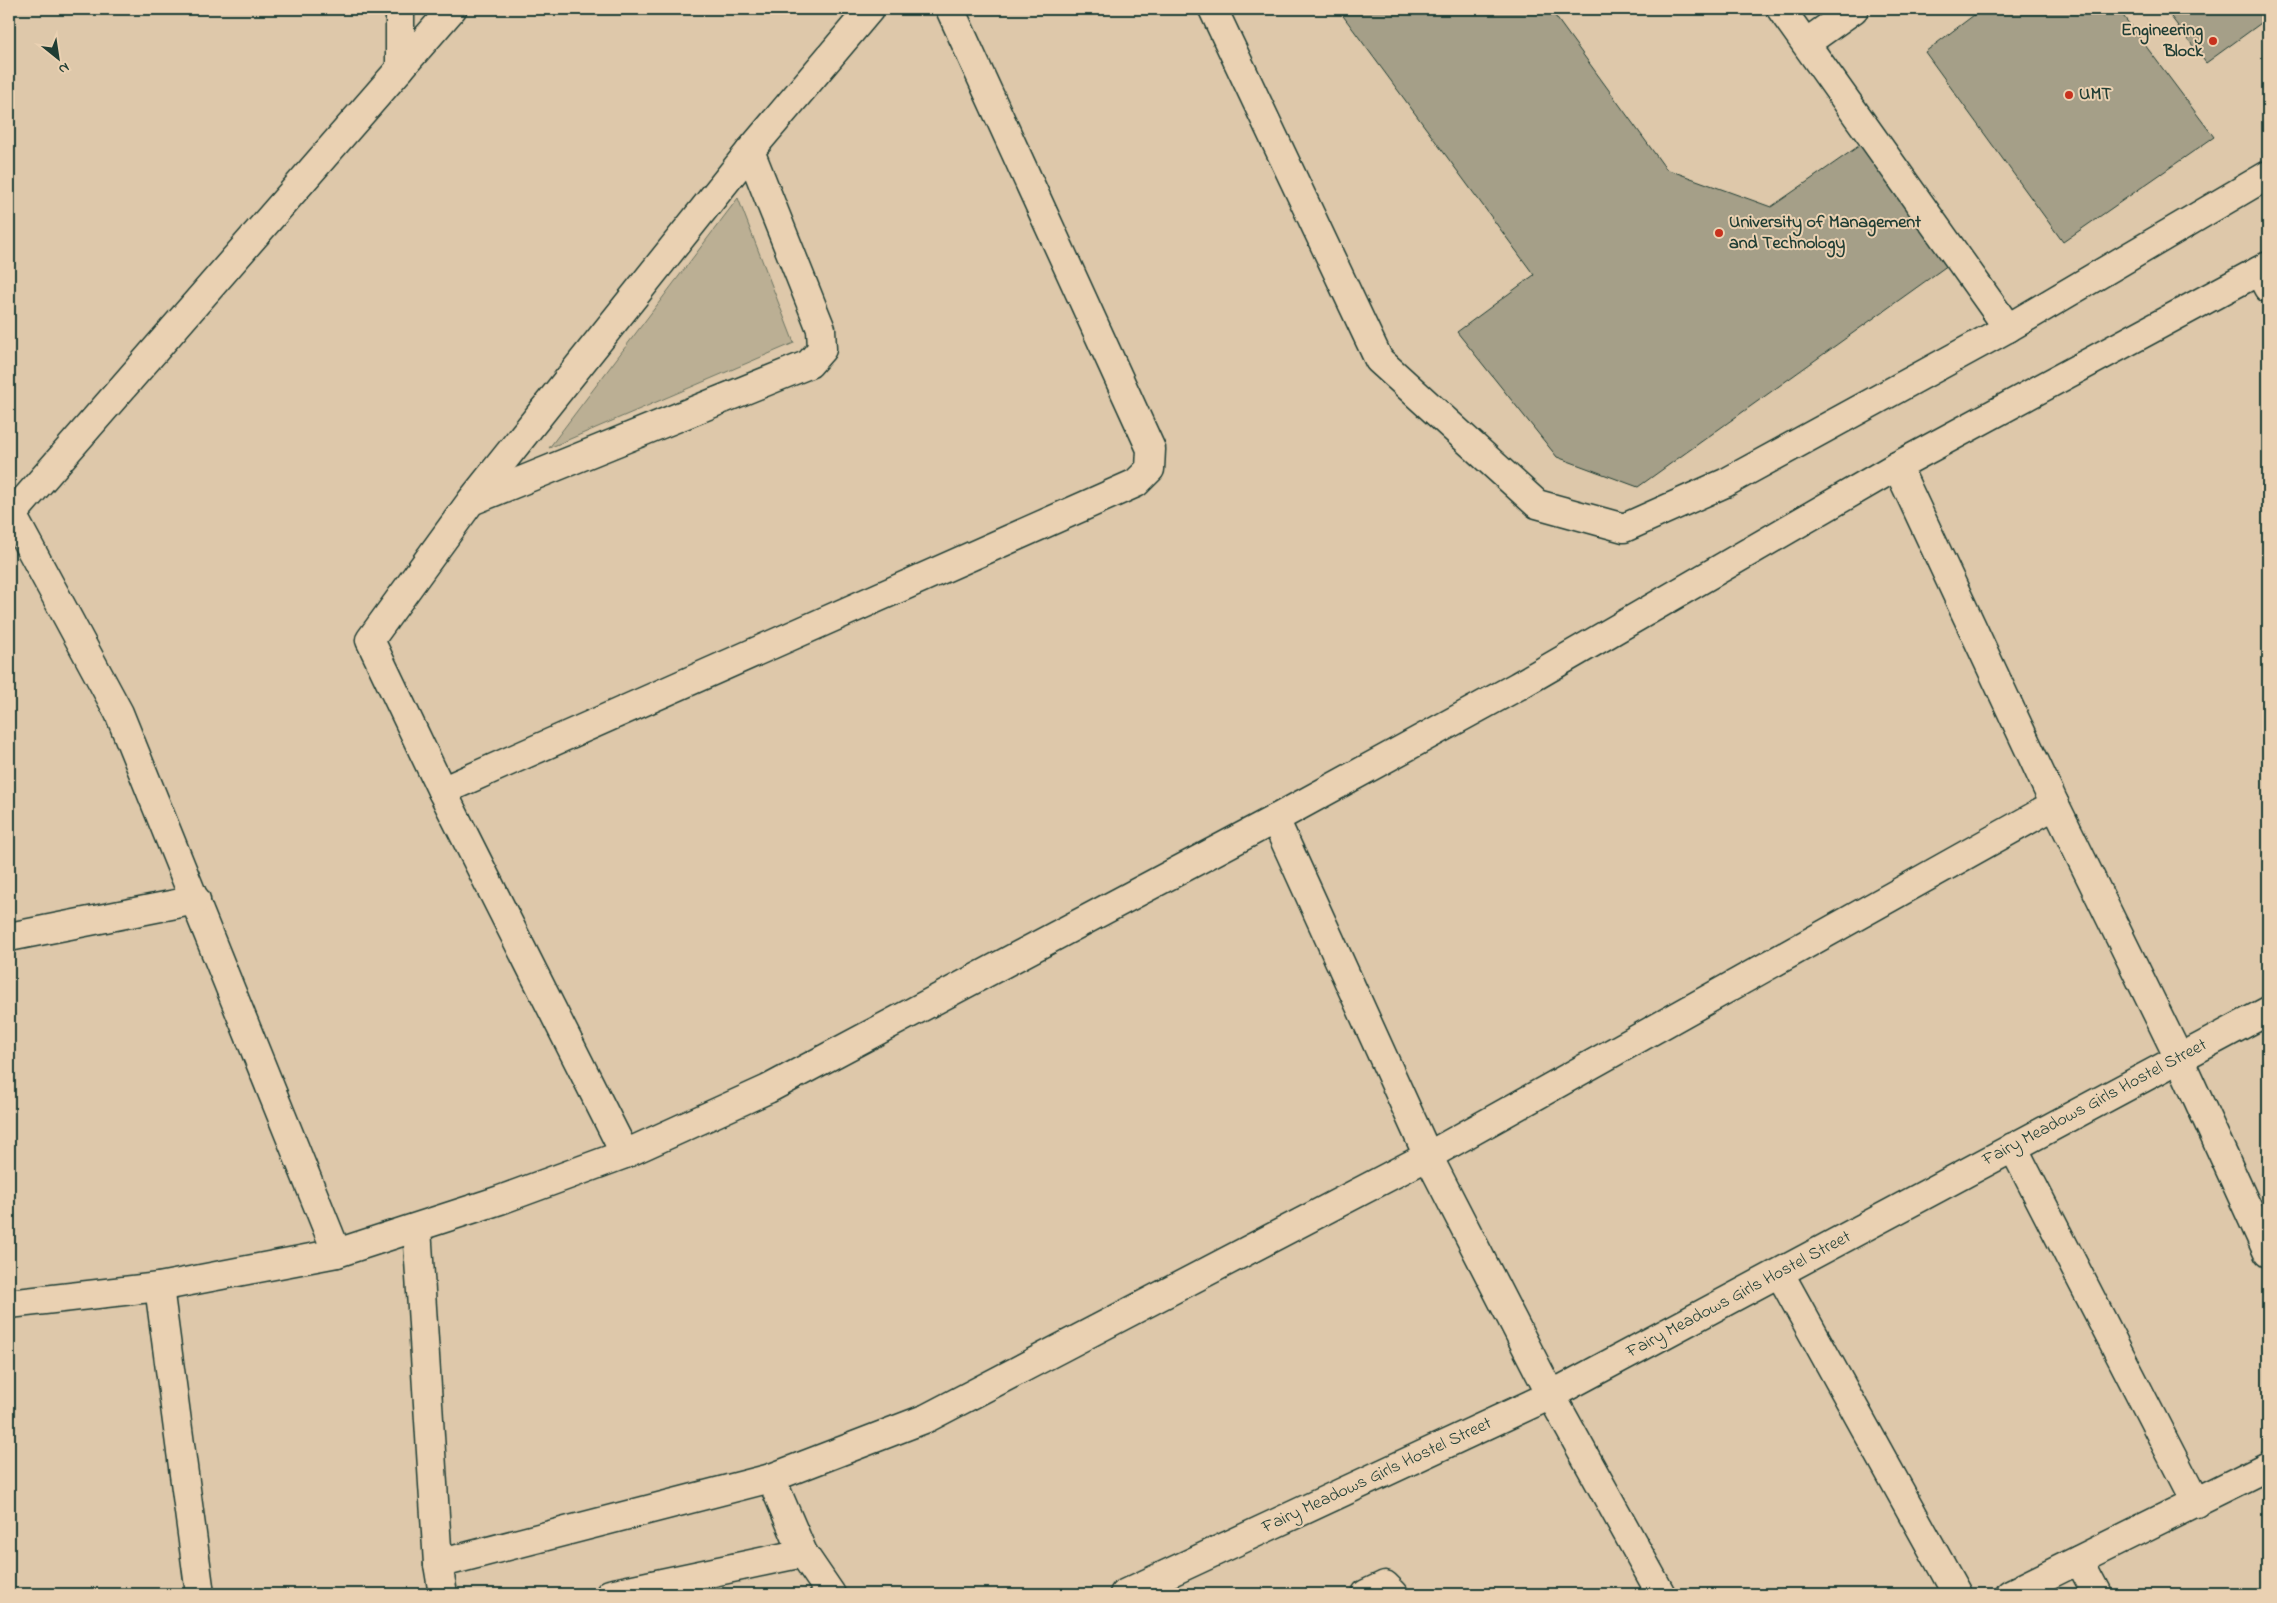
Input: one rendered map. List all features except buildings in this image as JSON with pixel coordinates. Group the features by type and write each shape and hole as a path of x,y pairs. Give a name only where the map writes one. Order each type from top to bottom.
{"street":[{"path":"400,9 400,69"},
{"path":"337,1253 119,713 10,514 452,9"},
{"path":"625,1154 442,790 370,640 471,501 750,151 870,9"},
{"path":"442,790 1136,484 1150,469 1151,449 950,9"},
{"path":"1213,9 1379,360 1537,504 1624,528 1724,483 2008,328 2268,175"},
{"path":"1781,9 2008,328"},
{"path":"1806,43 1854,9"},
{"path":"471,501 809,364 822,349 821,329 750,151"},
{"path":"9,1304 159,1288 337,1253 417,1228 625,1154 768,1089 1518,686 1897,466 2265,275"},
{"path":"1897,466 2055,805 2179,1058 2268,1253"},
{"path":"438,1564 771,1478 927,1418 1428,1156 2055,805"},
{"path":"1275,818 1428,1156 1551,1395 1661,1594"},
{"path":"9,937 196,900"},
{"name":"Fairy Meadows Girls Hostel Street","path":"1124,1594 1551,1395 1780,1274 2268,1010"},
{"path":"2013,1147 2196,1503"},
{"path":"417,1228 438,1564 443,1594"},
{"path":"1780,1274 1957,1594"},
{"path":"159,1288 200,1594"},
{"path":"2010,1594 2268,1466"},
{"path":"771,1478 803,1553 831,1594"},
{"path":"610,1594 803,1553"},
{"path":"2079,1560 2097,1594"},
{"path":"1366,1594 1385,1585 1394,1594"}],"shaded area":[{"path":"738,198 794,343 549,448"}],"place":[{"name":"Engineering Block","path":"2213,41"},
{"name":"UMT","path":"2069,95"},
{"name":"University of Management and Technology","path":"1719,233"}]}
